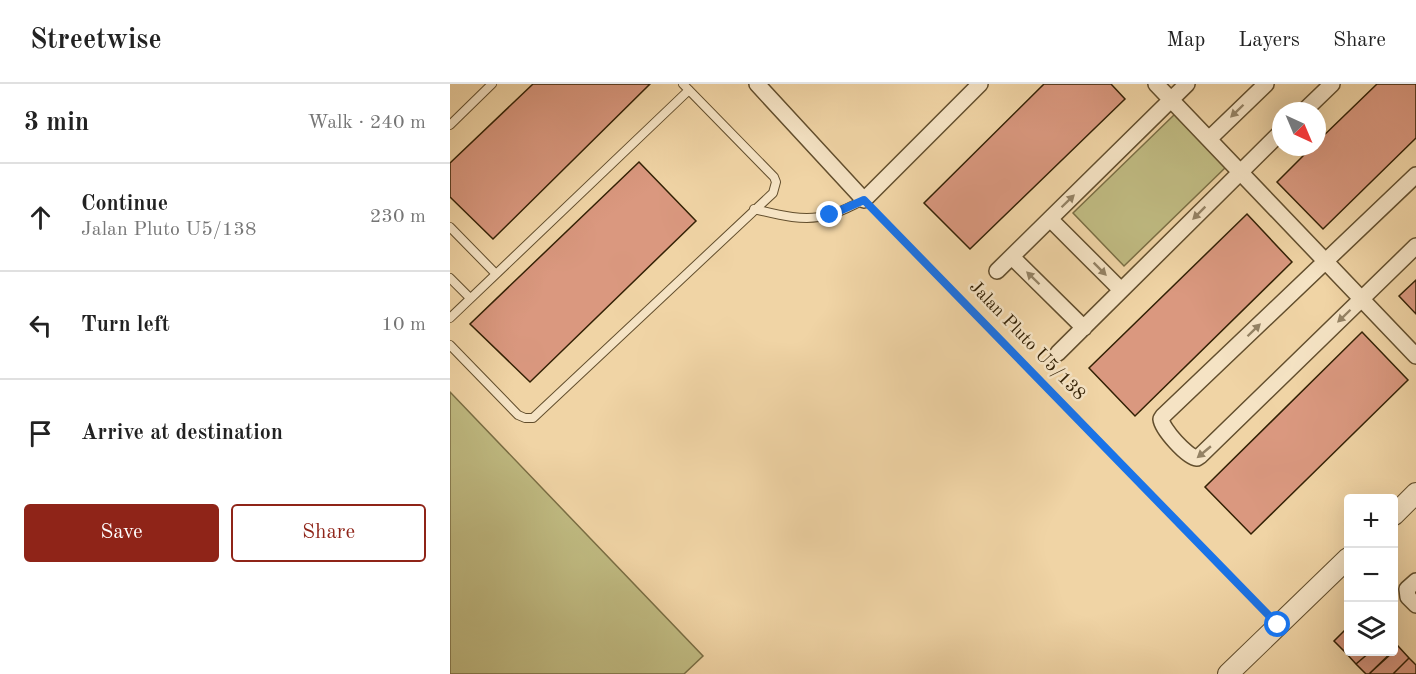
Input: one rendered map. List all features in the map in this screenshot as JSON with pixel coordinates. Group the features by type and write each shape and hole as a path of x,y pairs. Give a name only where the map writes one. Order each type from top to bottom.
{"street":[{"path":"757,84 864,200 980,84"},
{"path":"1156,84 1416,356"},
{"path":"997,271 1187,84"},
{"path":"1209,139 1266,84"},
{"path":"1313,102 1332,84"},
{"path":"1058,353 1272,141"},
{"path":"1416,175 1163,416 1161,419 1163,427 1189,456 1197,458 1200,456 1416,246"},
{"path":"1050,219 1121,290"},
{"path":"1012,257 1084,328"},
{"path":"1398,511 1416,493"},
{"path":"1228,674 1344,562"},
{"path":"1412,585 1408,597 1416,605"}],"lane":[{"path":"450,125 492,84"},
{"path":"450,318 686,87 776,182 773,193 533,418 518,415 450,345"},
{"path":"754,209 782,216 810,218 830,215 864,200"},
{"path":"450,227 496,274"},
{"path":"450,278 470,298"}],"path":[{"name":"Jalan Pluto U5/138","path":"864,200 1278,625"}],"shaded area":[{"path":"1176,113 1227,166 1124,266 1073,213"},
{"path":"450,392 703,656 684,674 450,674"}],"building":[{"path":"533,84 650,84 493,239 450,197 450,163"},
{"path":"1044,84 1111,84 1125,99 970,249 924,203"},
{"path":"1377,84 1416,84 1416,138 1323,229 1277,182 1303,156 1326,156 1326,133"},
{"path":"639,162 696,221 530,382 470,324"},
{"path":"1247,214 1292,262 1135,416 1089,368"},
{"path":"1416,280 1416,314 1399,296"},
{"path":"1362,332 1408,380 1251,534 1205,487"},
{"path":"1344,631 1344,651 1334,641"},
{"path":"1398,646 1409,658 1393,674 1369,674 1388,656 1398,656"},
{"path":"1349,656 1365,656 1356,664"},
{"path":"1365,656 1389,656 1369,674 1366,674 1356,664"},
{"path":"1409,658 1416,665 1416,674 1393,674"}],"route":[{"path":"830,215 864,200 1278,625"}]}
